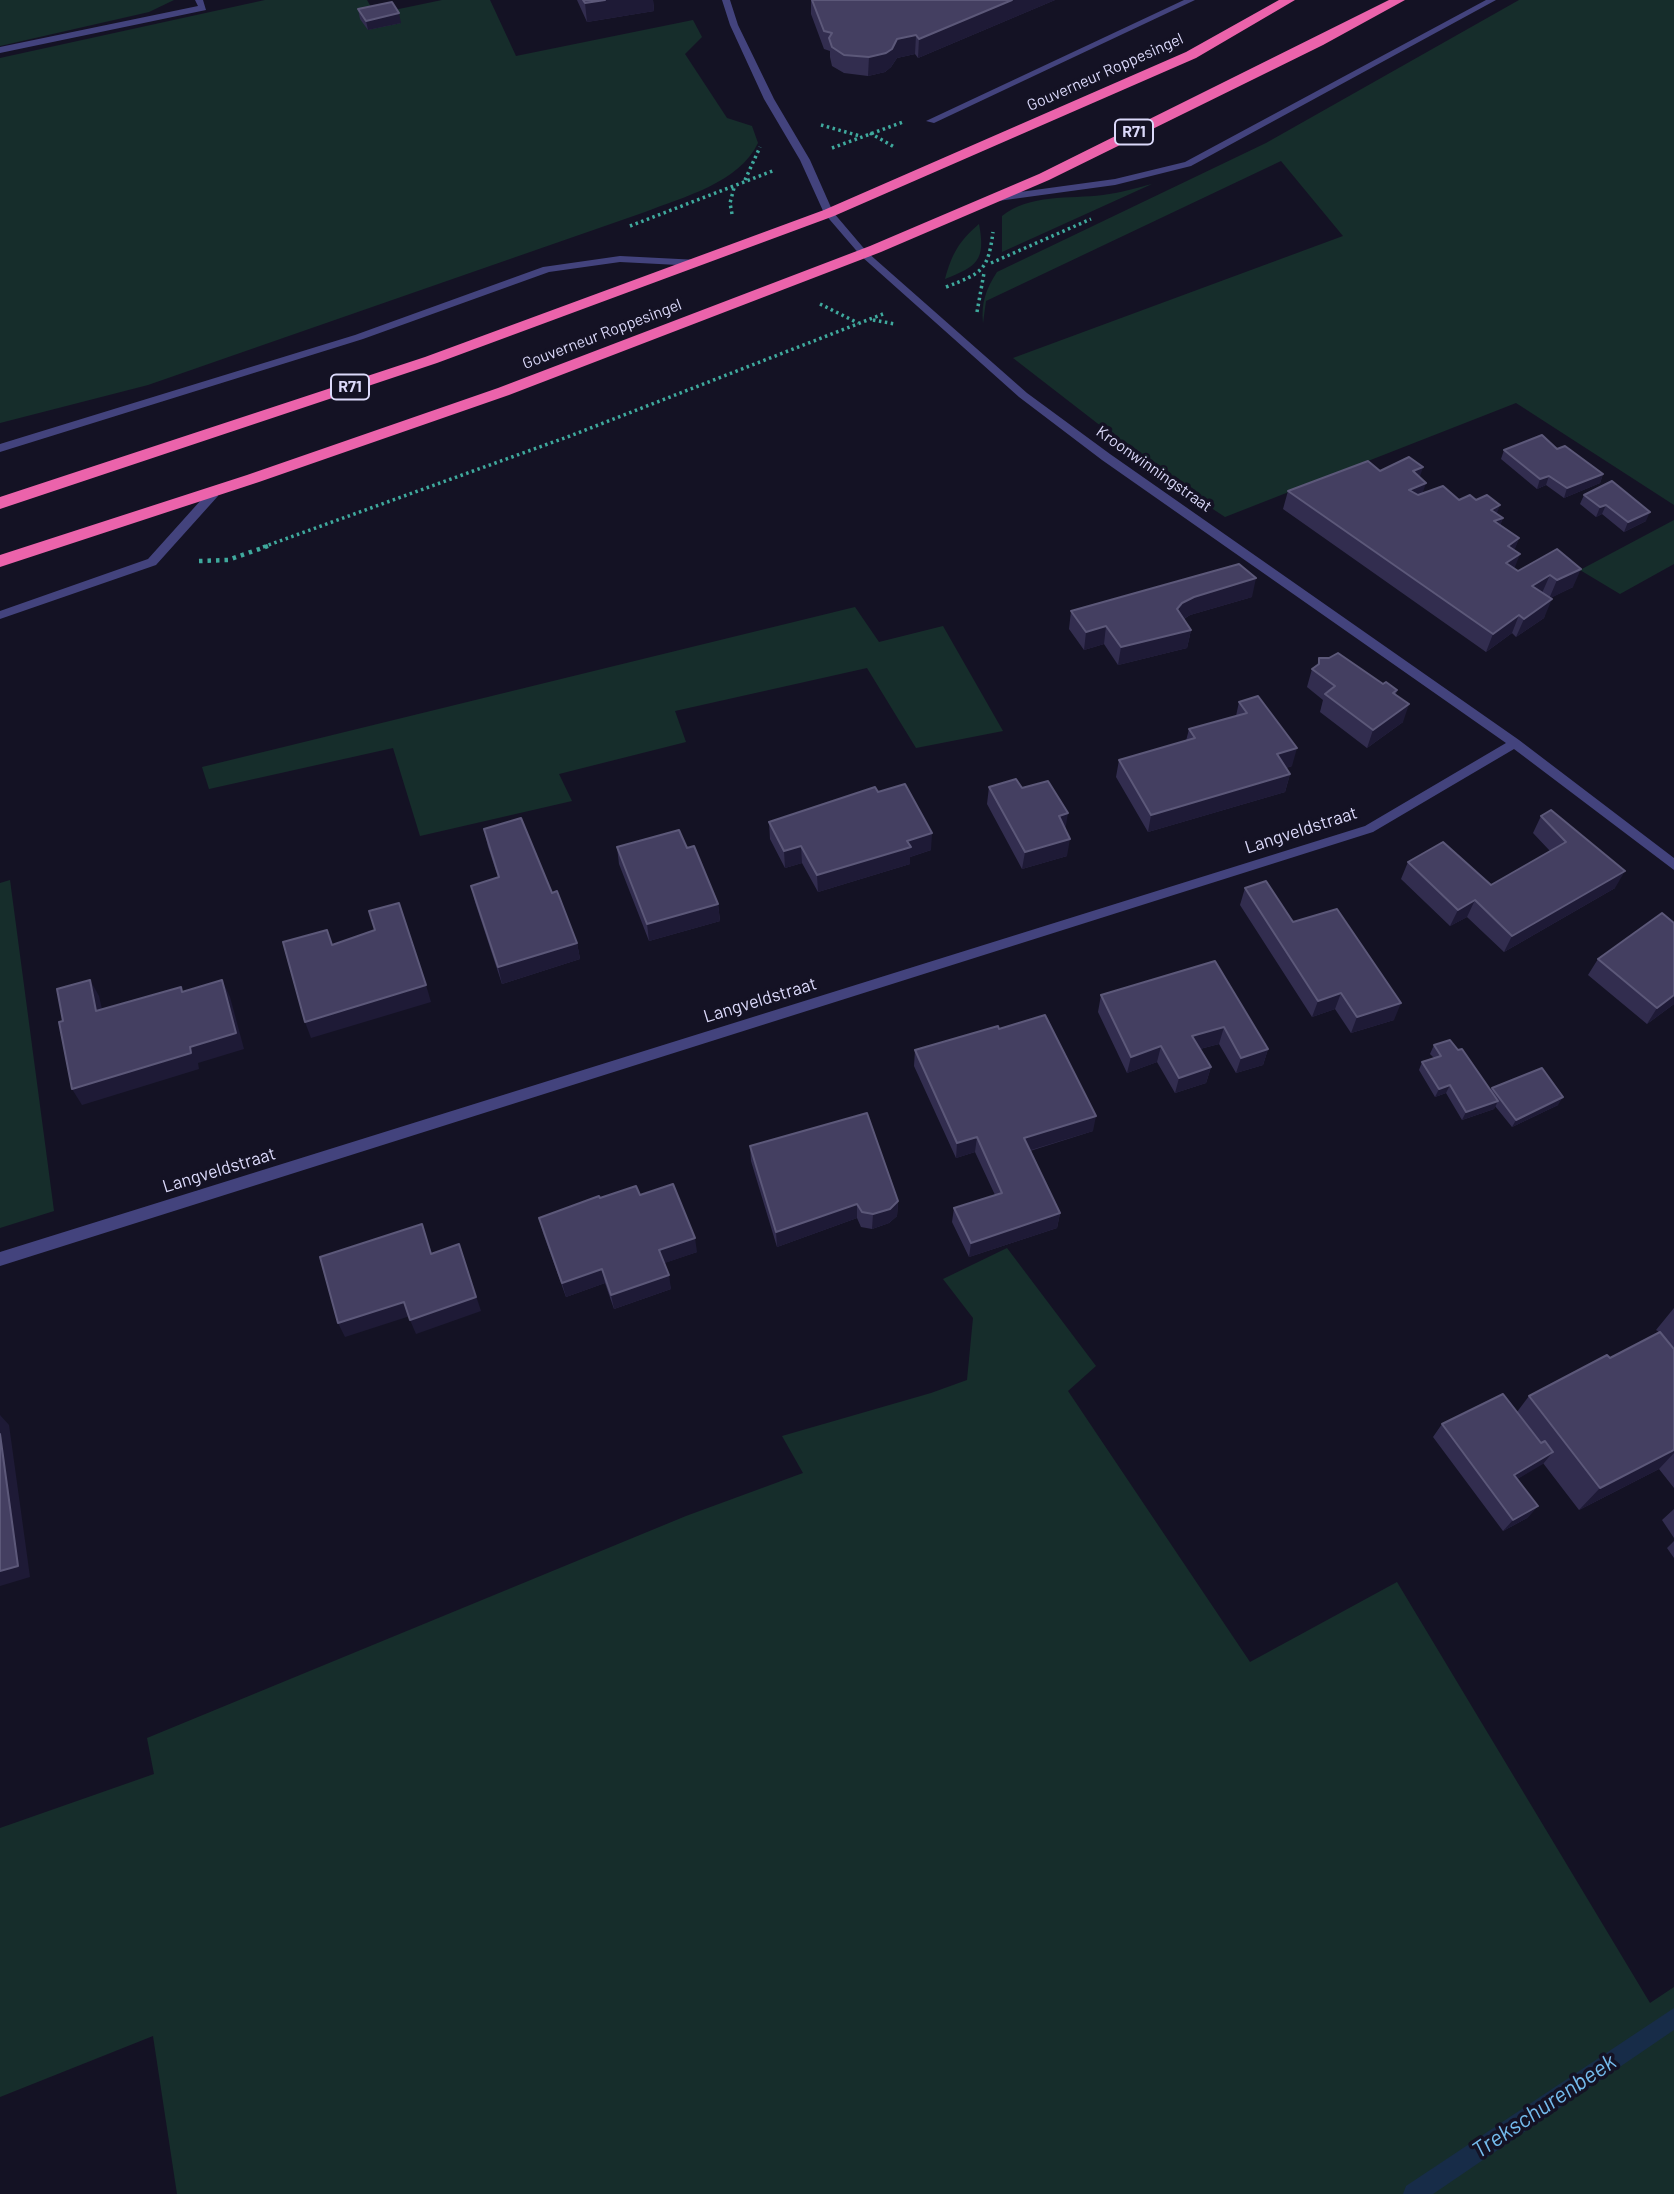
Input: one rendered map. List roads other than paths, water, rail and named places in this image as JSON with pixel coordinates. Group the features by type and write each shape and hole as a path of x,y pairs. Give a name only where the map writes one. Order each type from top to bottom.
{"highway":[{"name":"Gouverneur Roppesingel","path":"0,503 431,360 829,213 1191,55 1289,0"},
{"name":"Gouverneur Roppesingel","path":"0,561 215,493 425,421 864,254 998,198 1336,34 1399,0"}],"street":[{"path":"0,50 203,8 200,0"},
{"name":"Kroonwinningstraat","path":"726,0 734,25 769,99 805,160 829,213 864,254 1023,395 1117,465 1516,743 1674,866"},
{"name":"Gouverneur Roppesingel","path":"931,121 1191,0"},
{"name":"Gouverneur Roppesingel","path":"998,198 1115,182 1188,164 1492,0"},
{"name":"Gouverneur Roppesingel","path":"0,448 359,337 547,269 620,259 698,263"},
{"name":"Gouverneur Roppesingel","path":"0,615 152,562 215,493"},
{"name":"Langveldstraat","path":"0,1259 1369,830 1516,743"}],"waterway":[{"name":"Trekschurenbeek","path":"1414,2194 1674,2018"}]}
